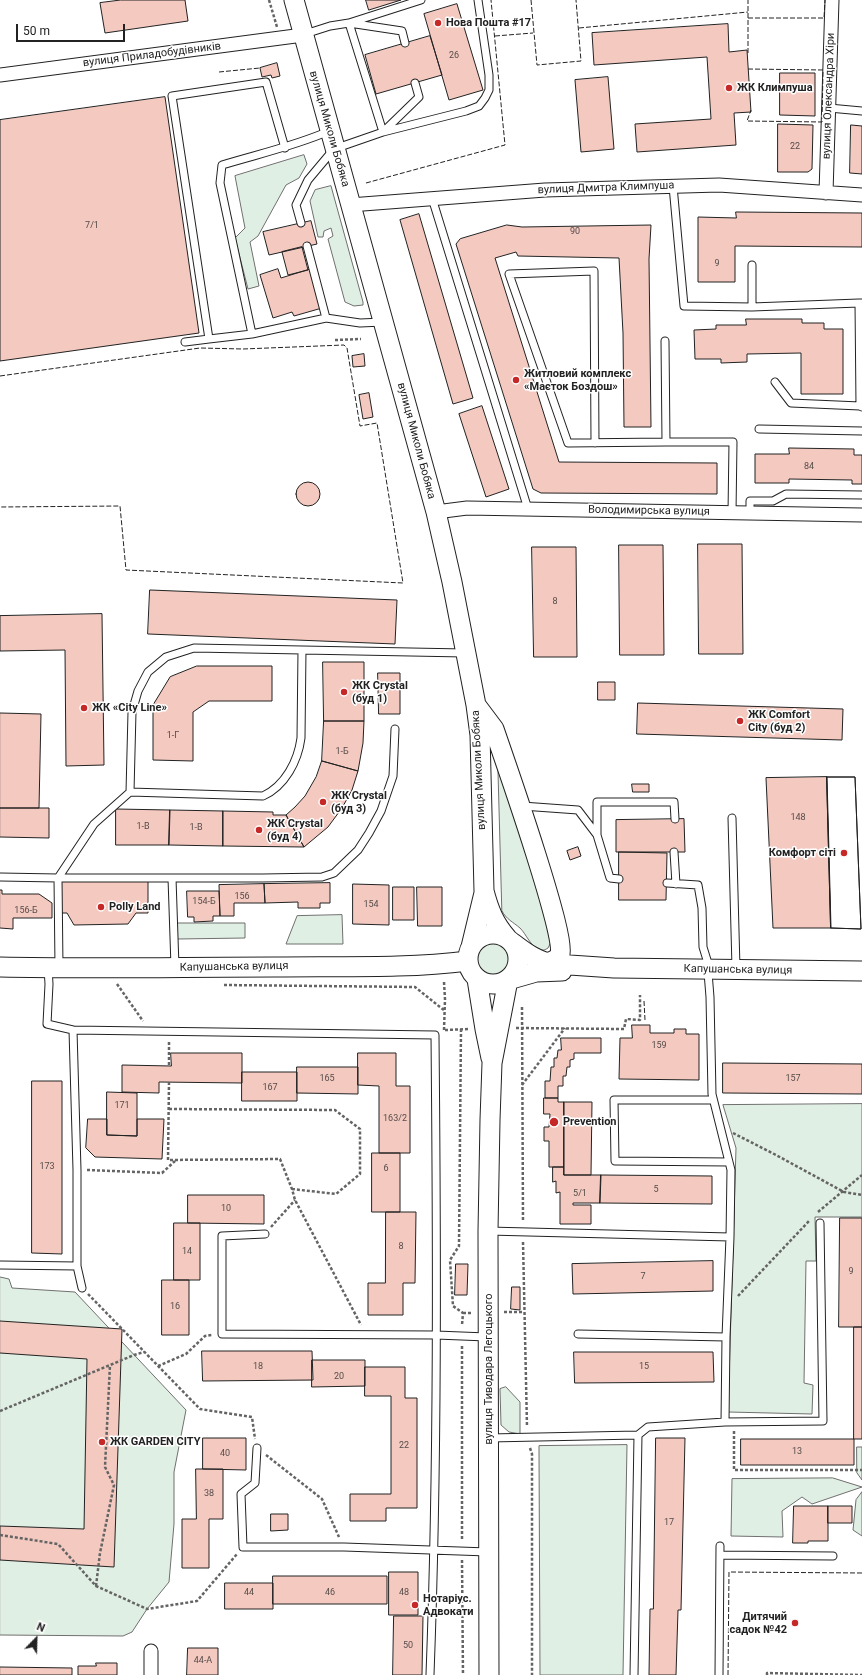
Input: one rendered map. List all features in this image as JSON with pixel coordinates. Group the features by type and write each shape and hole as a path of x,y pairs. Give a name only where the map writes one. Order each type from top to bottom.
{"street":[{"name":"вулиця Миколи Бобяка","path":"294,0 436,512 467,653 480,735 484,891 488,907 496,925 510,940"},
{"name":"вулиця Олександра Хіри","path":"826,192 832,0"},
{"name":"вулиця Приладобудівників","path":"0,75 303,35"},
{"name":"вулиця Дмитра Климпуша","path":"350,205 545,190 720,185 862,195"},
{"name":"Володимирська вулиця","path":"436,512 467,508 862,515"},
{"path":"476,705 494,730 520,806 560,940 560,954 556,960 548,963"},
{"name":"вулиця Миколи Бобяка","path":"469,954 484,891"},
{"path":"490,934 499,935 510,940 516,950 518,964 508,980 492,984 477,979 470,968 469,954 475,941 482,936 490,934"},
{"name":"Капушанська вулиця","path":"510,940 530,956 548,963 614,968 862,971"},
{"path":"560,940 574,954 583,959 614,968"},
{"name":"Капушанська вулиця","path":"0,967 175,968 381,966 444,964 469,954"},
{"name":"Капушанська вулиця","path":"508,980 536,972 614,968"},
{"name":"вулиця Тиводара Легоцького","path":"477,979 492,1063"},
{"name":"вулиця Тиводара Легоцького","path":"489,1675 488,1231 492,1063 508,980"},
{"path":"151,1652 151,1675"}],"lane":[{"path":"303,35 330,26 349,23 421,0"},
{"path":"252,334 220,183 222,165 285,148 311,139 332,140 383,132 466,111 479,106 489,90 489,75 478,0"},
{"path":"349,23 402,31 405,43"},
{"path":"349,23 383,132"},
{"path":"209,339 172,96 266,82 285,148"},
{"path":"383,132 418,97 415,83"},
{"path":"829,108 862,111"},
{"path":"301,224 296,205 308,180 332,140"},
{"path":"674,186 684,306 861,303 861,407 791,403 775,382"},
{"path":"432,198 528,509"},
{"path":"307,246 326,318"},
{"path":"752,265 752,306"},
{"path":"595,443 594,272 510,274 568,443 595,443 666,442 732,442 732,513"},
{"path":"185,342 252,334 326,318 360,323 383,322"},
{"path":"665,341 666,442"},
{"path":"759,429 862,431"},
{"path":"750,513 750,501 773,501 786,494 862,495"},
{"path":"130,792 132,712 138,691 148,672 166,657 194,648 467,653"},
{"path":"302,650 301,738 299,751 283,781 274,791 263,796 130,792 94,824 58,878 54,968 49,984 47,1024 73,1030 435,1034 436,1335 434,1550 430,1675"},
{"path":"0,877 322,877 334,873 358,850 381,811 393,776 395,729"},
{"path":"619,879 610,878 597,835 597,802 674,802 675,819"},
{"path":"520,806 578,810 597,835"},
{"path":"732,818 736,970"},
{"path":"674,852 676,884"},
{"path":"172,878 175,968"},
{"path":"667,883 698,885 702,908 703,947 707,960 710,997 712,1094 731,1170 725,1422"},
{"path":"73,1030 77,1170 77,1266 82,1288"},
{"path":"714,1100 614,1100 615,1161 729,1162"},
{"path":"489,1438 638,1435 648,1427 734,1421 823,1421 820,1223"},
{"path":"488,1231 730,1238"},
{"path":"265,1234 222,1236 222,1334 436,1335 489,1337"},
{"path":"0,1265 77,1266"},
{"path":"578,1334 726,1337"},
{"path":"634,1675 638,1435"},
{"path":"257,1448 255,1483 241,1494 243,1547 344,1547 489,1552"},
{"path":"720,1546 720,1675"},
{"path":"720,1555 833,1556"}],"path":[{"path":"269,0 280,39"},
{"path":"334,340 361,339"},
{"path":"444,982 444,1030"},
{"path":"110,984 125,984"},
{"path":"117,984 151,1031"},
{"path":"219,985 415,987 445,1011"},
{"path":"521,1028 624,1028 626,1019 640,1020 640,995"},
{"path":"522,1007 524,1312 527,1437 532,1454 532,1675"},
{"path":"435,1034 444,1030 475,1028"},
{"path":"522,1085 565,1028"},
{"path":"461,1029 459,1246 450,1260 453,1306 462,1313 463,1675"},
{"path":"169,1031 169,1066"},
{"path":"169,1082 168,1160 280,1159 295,1200 366,1335"},
{"path":"169,1109 335,1110 360,1129 360,1174 336,1194 292,1189"},
{"path":"720,1127 776,1154 844,1192 862,1195"},
{"path":"77,1170 162,1173 175,1160"},
{"path":"727,1307 813,1217 862,1175"},
{"path":"265,1234 295,1200"},
{"path":"82,1288 200,1409 252,1417 257,1448 322,1499 344,1547"},
{"path":"499,1312 524,1312"},
{"path":"158,1366 186,1354 205,1336 222,1334"},
{"path":"0,1411 144,1352"},
{"path":"96,1586 100,1553 114,1485 105,1467 110,1365"},
{"path":"734,1421 734,1470 862,1470"},
{"path":"0,1536 58,1544 96,1586 147,1609 197,1601 243,1547"},
{"path":"767,1675 767,1673 862,1675"}],"green space":[{"path":"304,155 307,164 299,178 286,185 258,236 250,242 259,286 248,289 235,238 245,228 235,176"},
{"path":"331,186 363,305 354,306 345,302 328,239 333,236 331,228 324,231 323,237 318,237 310,201 315,190"},
{"path":"498,768 536,883 552,940 548,948 544,950 536,948 520,928 502,911"},
{"path":"342,915 343,944 286,944 297,916"},
{"path":"177,923 245,923 245,938 178,939"},
{"path":"493,939 501,941 507,945 511,951 513,959 511,967 507,973 501,977 493,979 485,977 479,973 475,967 473,959 475,951 479,945 485,941"},
{"path":"862,1104 862,1217 815,1217 816,1261 806,1261 804,1383 813,1385 812,1414 728,1412 736,1148 723,1105"},
{"path":"0,1277 9,1279 12,1288 75,1292 186,1410 174,1472 174,1524 169,1582 147,1609 132,1632 123,1636 0,1635"},
{"path":"506,1387 520,1402 520,1434 509,1432 501,1425 500,1389"},
{"path":"627,1445 623,1675 540,1675 539,1446"},
{"path":"857,1447 862,1447 862,1480 857,1473"},
{"path":"833,1478 862,1487 812,1504 802,1497 782,1511 783,1537 731,1536 732,1479"},
{"path":"862,1492 862,1536 853,1530 856,1500"}],"building":[{"path":"121,0 185,0 188,21 105,33 100,3"},
{"path":"366,0 401,0 369,10"},
{"path":"457,4 483,90 449,100 424,14"},
{"name":"ЖК Климпуша","path":"728,24 729,52 747,50 751,112 734,113 736,145 637,152 635,124 711,119 707,57 594,65 592,33"},
{"path":"430,36 442,75 376,94 365,55"},
{"path":"277,63 280,76 272,78 271,75 262,77 260,68"},
{"path":"780,73 815,73 815,116 780,115"},
{"path":"608,77 614,149 581,152 575,80"},
{"path":"165,97 199,333 0,361 0,120"},
{"path":"778,124 813,125 812,169 808,172 778,172"},
{"path":"851,125 862,126 862,174 850,173"},
{"path":"736,212 862,213 862,247 735,246 735,282 698,282 698,217 736,218"},
{"path":"419,214 473,398 453,404 400,220"},
{"path":"311,221 317,244 269,255 263,232"},
{"name":"Житловий комплекс «Маєток Боздош»","path":"507,225 522,227 651,225 649,259 651,427 624,427 623,333 619,258 518,256 516,252 495,258 559,462 717,463 717,494 541,493 533,489 456,244 460,239"},
{"path":"302,247 308,270 288,275 282,252"},
{"path":"278,269 281,278 310,269 322,308 294,316 292,312 273,318 260,275"},
{"path":"746,319 802,319 802,323 824,323 824,329 843,329 843,394 801,394 801,353 747,354 747,362 721,363 721,359 695,359 694,330 716,329 716,325 746,325"},
{"path":"364,354 365,366 353,367 352,356"},
{"path":"369,393 373,417 363,419 359,395"},
{"path":"482,406 509,489 486,497 459,414"},
{"path":"789,448 854,449 854,455 862,455 862,484 852,484 852,480 789,479 789,483 755,483 755,454 789,454"},
{"path":"308,482 317,485 320,494 317,503 308,506 299,503 296,494 299,485"},
{"path":"698,544 742,544 743,654 699,654"},
{"path":"619,545 663,545 664,655 620,655"},
{"path":"532,547 576,547 577,657 534,657"},
{"path":"150,590 397,600 395,644 148,634"},
{"name":"ЖК «City Line»","path":"102,614 104,765 66,766 65,650 0,651 0,616"},
{"name":"ЖК Crystal (буд 1)","path":"323,662 364,662 364,721 324,721"},
{"path":"197,666 272,666 272,701 209,701 193,712 193,761 153,760 153,705 170,677"},
{"path":"378,673 400,673 400,714 379,714"},
{"path":"598,682 615,682 615,700 598,700"},
{"name":"ЖК Comfort City (буд 2)","path":"638,703 843,709 842,740 637,734"},
{"path":"0,713 41,714 39,808 0,808"},
{"path":"324,721 364,721 363,743 358,771 322,761"},
{"name":"ЖК Crystal (буд 3)","path":"322,761 358,771 352,790 342,808 328,827 304,847 286,815 305,796 316,777"},
{"name":"Комфорт сіті","path":"827,777 855,777 861,929 831,928"},
{"name":"Комфорт сіті","path":"827,777 855,777 861,929 831,928"},
{"path":"827,777 831,928 773,928 766,778"},
{"path":"632,784 649,784 649,792 633,792"},
{"path":"0,808 49,808 49,838 0,837"},
{"path":"116,809 170,810 169,845 116,845"},
{"path":"170,810 223,811 223,846 169,845"},
{"name":"ЖК Crystal (буд 4)","path":"223,811 273,812 273,815 286,815 304,847 223,846"},
{"path":"684,819 685,852 616,852 616,820"},
{"path":"578,847 581,856 570,860 567,851"},
{"path":"619,852 667,853 666,900 619,900"},
{"path":"61,880 148,881 148,913 136,913 128,924 74,925 67,913 61,913"},
{"path":"330,883 330,903 320,903 320,908 298,908 298,902 265,903 264,884"},
{"path":"264,884 265,903 234,903 234,916 220,916 219,885"},
{"path":"353,884 389,885 389,925 353,924"},
{"path":"393,887 414,887 414,920 393,920"},
{"path":"417,887 442,887 442,926 418,926"},
{"path":"0,890 2,890 2,894 39,894 52,903 52,918 13,918 13,929 0,928"},
{"path":"187,891 219,891 220,916 213,916 213,921 194,922 194,917 188,917"},
{"path":"632,1025 650,1025 650,1033 674,1033 674,1029 686,1029 686,1034 699,1034 699,1080 619,1079 620,1038 632,1038"},
{"path":"561,1038 601,1038 601,1053 574,1053 574,1059 570,1060 570,1067 567,1067 566,1076 563,1076 563,1086 558,1086 558,1098 545,1098 545,1081 550,1081 551,1067 554,1067 554,1058 557,1058 558,1050 561,1050"},
{"path":"171,1053 242,1053 242,1083 159,1082 159,1093 122,1092 122,1065 171,1066"},
{"path":"358,1053 396,1053 396,1086 410,1086 410,1153 379,1153 379,1086 358,1085"},
{"path":"723,1063 862,1064 862,1094 723,1093"},
{"path":"297,1067 358,1067 358,1094 297,1093"},
{"path":"242,1072 297,1072 297,1101 242,1101"},
{"path":"32,1081 62,1081 62,1254 32,1253"},
{"path":"107,1092 137,1093 137,1136 107,1135"},
{"path":"544,1098 558,1098 558,1102 564,1102 564,1167 549,1167 549,1141 544,1141 544,1127 549,1127 550,1114 544,1114"},
{"path":"564,1102 592,1102 591,1175 564,1175"},
{"path":"88,1119 107,1119 107,1135 137,1136 137,1119 164,1119 162,1159 95,1157 86,1148"},
{"path":"372,1153 400,1153 400,1212 372,1212"},
{"path":"553,1167 564,1167 564,1175 601,1175 600,1203 573,1203 573,1205 591,1205 591,1224 560,1224 560,1192 556,1193 556,1181 553,1182"},
{"path":"601,1175 712,1176 712,1204 600,1203"},
{"path":"188,1195 264,1195 264,1224 188,1223"},
{"path":"386,1212 416,1212 415,1283 403,1283 403,1315 368,1315 368,1283 385,1283"},
{"path":"840,1218 862,1218 862,1327 839,1327"},
{"path":"174,1223 200,1223 200,1280 174,1280"},
{"path":"713,1261 713,1291 573,1294 572,1264"},
{"path":"456,1264 468,1264 467,1295 455,1295"},
{"path":"162,1280 189,1280 189,1335 162,1335"},
{"path":"512,1287 520,1287 520,1310 511,1309"},
{"name":"ЖК GARDEN CITY","path":"0,1321 122,1329 114,1567 0,1560 0,1526 84,1529 87,1359 0,1353"},
{"path":"854,1327 862,1327 862,1439 854,1439"},
{"path":"202,1351 312,1351 313,1380 203,1381"},
{"path":"574,1352 713,1352 714,1382 575,1383"},
{"path":"312,1360 365,1360 365,1386 312,1387"},
{"path":"365,1367 405,1367 405,1398 417,1398 417,1508 386,1508 386,1521 350,1521 350,1494 391,1494 391,1396 365,1396"},
{"path":"203,1438 246,1438 246,1470 203,1469"},
{"path":"656,1438 685,1438 681,1610 678,1610 676,1675 649,1675 650,1609 653,1609"},
{"path":"741,1439 854,1439 854,1465 741,1465"},
{"path":"196,1469 223,1469 223,1519 209,1519 209,1568 182,1568 182,1519 196,1519"},
{"path":"794,1506 828,1506 828,1541 793,1543"},
{"path":"828,1506 852,1506 852,1523 828,1523"},
{"path":"271,1514 288,1514 288,1530 271,1531"},
{"path":"389,1572 418,1572 418,1615 389,1615"},
{"path":"273,1576 387,1576 387,1604 273,1604"},
{"path":"225,1583 273,1583 273,1609 225,1609"},
{"path":"394,1616 423,1616 422,1675 393,1675"},
{"path":"188,1648 218,1648 218,1675 187,1675"},
{"path":"96,1663 117,1663 117,1675 78,1675 78,1666 96,1666"},
{"path":"0,1667 72,1668 72,1675 0,1675"}],"fence":[{"path":"366,183 505,145 491,0"},
{"path":"531,0 537,65 581,61 576,0"},
{"path":"748,0 748,53"},
{"path":"748,18 824,18 825,0"},
{"path":"579,28 748,12"},
{"path":"495,36 533,33"},
{"path":"219,72 260,68"},
{"path":"748,69 823,70 822,122 747,121 751,110"},
{"path":"0,376 200,348 243,349 344,345 347,348 360,426 377,423 403,583 126,570 120,506 0,507"},
{"path":"644,1001 645,1020"},
{"path":"728,1675 729,1572 862,1573"}],"place":[{"name":"Нова Пошта #17","path":"438,23"},
{"name":"ЖК Климпуша","path":"729,88"},
{"name":"Житловий комплекс «Маєток Боздош»","path":"516,380"},
{"name":"ЖК Crystal (буд 1)","path":"344,692"},
{"name":"ЖК «City Line»","path":"84,708"},
{"name":"ЖК Comfort City (буд 2)","path":"740,721"},
{"name":"ЖК Crystal (буд 3)","path":"323,802"},
{"name":"ЖК Crystal (буд 4)","path":"259,830"},
{"name":"Комфорт сіті","path":"844,853"},
{"name":"Polly Land","path":"101,907"},
{"name":"Prevention","path":"554,1122"},
{"name":"ЖК GARDEN CITY","path":"102,1442"},
{"name":"Нотаріус. Адвокати","path":"415,1605"},
{"name":"Дитячий садок №42","path":"795,1623"}]}
